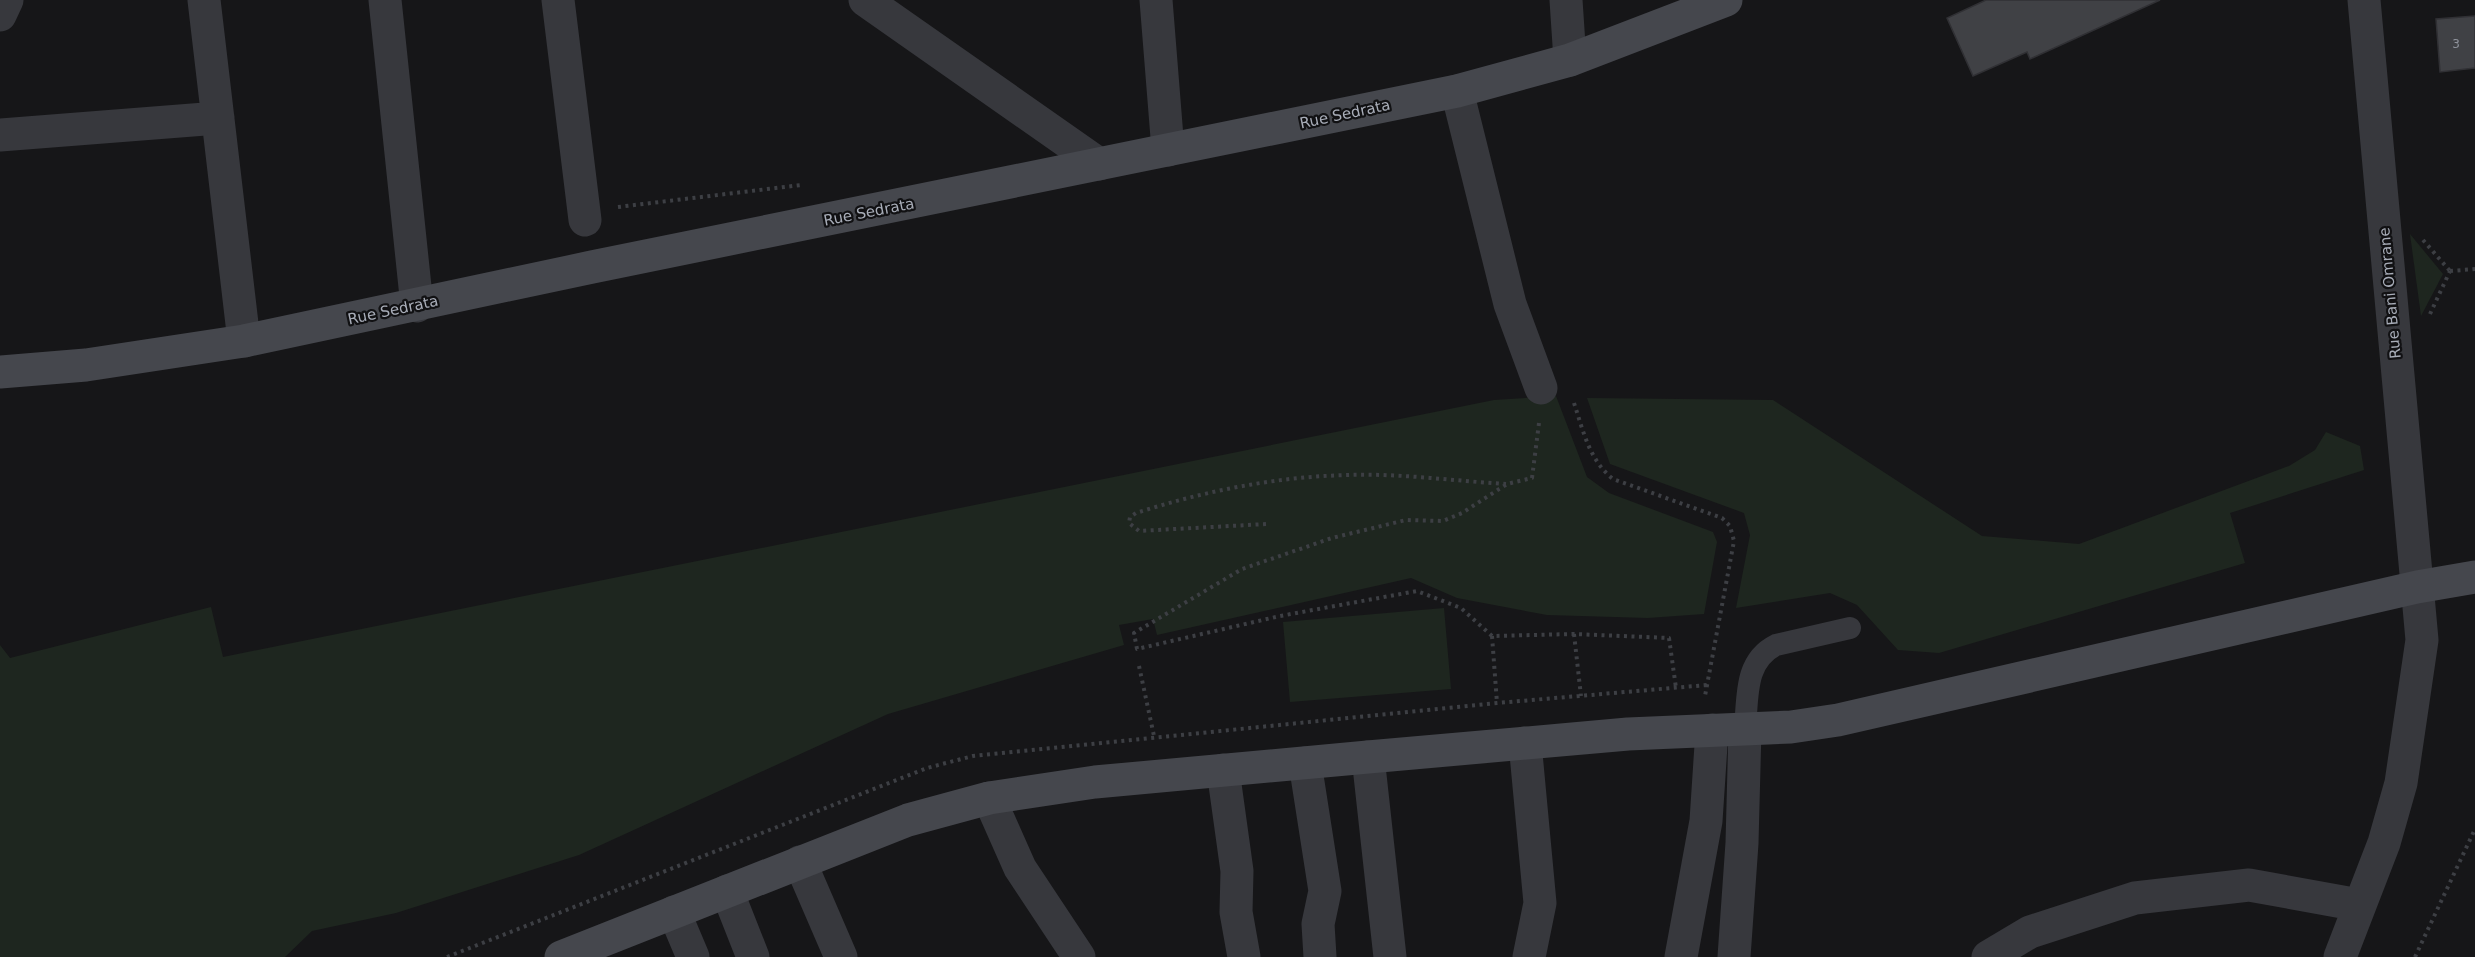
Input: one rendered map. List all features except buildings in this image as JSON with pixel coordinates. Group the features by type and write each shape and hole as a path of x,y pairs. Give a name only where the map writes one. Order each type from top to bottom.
{"street":[{"path":"0,15 7,0"},
{"path":"204,0 244,341"},
{"path":"385,0 417,306"},
{"path":"558,0 585,215"},
{"path":"865,0 1099,164"},
{"path":"1156,0 1168,150"},
{"path":"1566,0 1570,60"},
{"name":"Rue Sedrata","path":"0,372 86,365 244,341 592,267 1457,91 1570,60 1726,0"},
{"name":"Rue Bani Omrane","path":"2340,957 2384,843 2401,783 2422,640 2364,0"},
{"path":"1457,91 1510,304 1541,388"},
{"path":"0,135 218,118"},
{"path":"561,957 908,820 989,798 1095,782 1525,743 1628,734 1791,727 1838,720 2417,587 2475,577"},
{"path":"1734,957 1742,843 1745,729"},
{"path":"1681,957 1706,821 1712,730"},
{"path":"1525,743 1540,903 1529,957"},
{"path":"1368,757 1390,957"},
{"path":"1305,763 1325,891 1318,924 1320,957"},
{"path":"1223,770 1237,871 1236,912 1244,957"},
{"path":"989,798 1020,868 1079,957"},
{"path":"801,862 841,957"},
{"path":"1988,957 2030,932 2135,898 2248,885 2360,906"},
{"path":"727,891 753,957"},
{"path":"674,912 693,957"}],"lane":[{"path":"1745,729 1750,672 1757,659 1776,645 1850,628"}],"path":[{"path":"585,215 806,184"},
{"path":"694,198 697,209"},
{"path":"2422,238 2450,272"},
{"path":"2450,272 2475,269"},
{"path":"2428,319 2450,272"},
{"path":"1541,388 1538,443 1532,478 1507,484 1443,521 1406,520 1332,538 1242,569 1134,633 1137,649 1280,616 1417,591 1461,608 1492,636 1575,634 1669,638 1676,687"},
{"path":"1575,406 1591,453 1613,479 1712,513 1722,518 1730,526 1734,541 1709,676"},
{"path":"1266,524 1139,531 1129,523 1130,517 1136,513 1178,500 1233,487 1289,479 1348,475 1507,484"},
{"path":"1575,634 1581,696"},
{"path":"1492,636 1497,703"},
{"path":"1139,666 1154,736"},
{"path":"2415,957 2475,829"}],"shaded area":[{"path":"2410,234 2443,274 2421,316"},
{"path":"1556,396 1587,477 1609,493 1713,532 1717,542 1704,614 1648,618 1547,615 1457,598 1411,578 1157,635 1153,619 1119,625 1124,645 888,714 579,855 396,913 312,931 285,957 0,957 0,645 10,658 211,607 223,657 1494,400"},
{"path":"1587,398 1773,400 1982,536 2079,544 2289,466 2315,450 2326,432 2360,446 2364,470 2230,513 2245,563 1939,653 1898,650 1857,605 1830,593 1736,608 1750,535 1744,513 1610,464"},
{"path":"1444,608 1451,689 1290,702 1283,622"}]}
